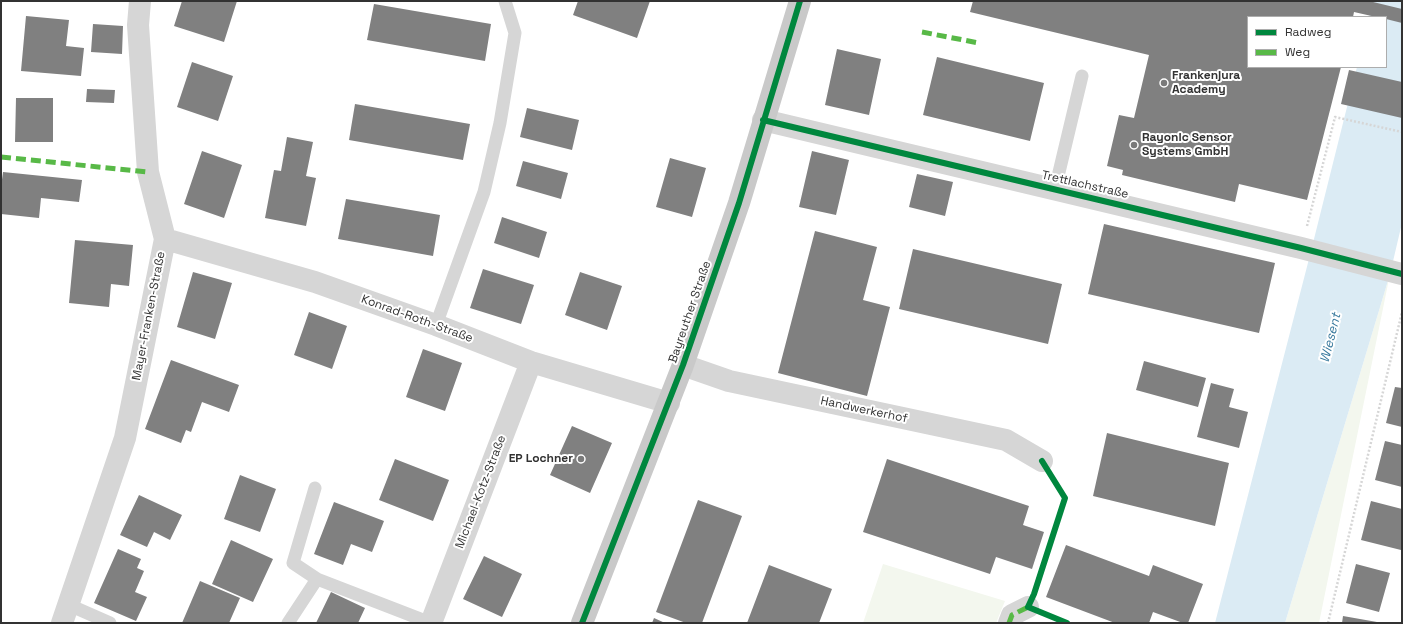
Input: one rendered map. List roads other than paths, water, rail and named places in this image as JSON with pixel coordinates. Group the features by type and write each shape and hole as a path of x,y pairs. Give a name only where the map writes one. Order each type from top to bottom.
{"main road":[{"name":"Bayreuther Straße","path":"582,623 683,365 739,203 800,1"}],"street":[{"name":"Mayer-Franken-Straße","path":"66,614 125,438 165,238 148,172 138,25 140,1"},
{"name":"Trettlachstraße","path":"763,120 1301,248 1402,274"},
{"name":"Konrad-Roth-Straße","path":"165,238 315,282 436,325 531,362 669,403"},
{"name":"Michael-Kotz-Straße","path":"431,623 531,362"},
{"name":"Handwerkerhof","path":"683,365 729,382 1006,440 1042,461"},
{"path":"1009,623 1012,615 1028,608"}],"lane":[{"path":"436,325 484,192 500,123 515,33 504,1"},
{"path":"1055,189 1082,76"},
{"path":"315,488 293,563 317,579 431,623"},
{"path":"288,623 317,579"},
{"path":"66,614 110,623"}],"water":[{"name":"Wiesent","path":"1373,1 1402,1 1402,223 1390,274 1285,623 1215,623 1357,68 1387,68 1387,16 1369,16"}],"place":[{"name":"Frankenjura Academy","path":"1164,83"},
{"name":"Rayonic Sensor Systems GmbH","path":"1134,145"},
{"name":"EP Lochner","path":"581,459"}]}
